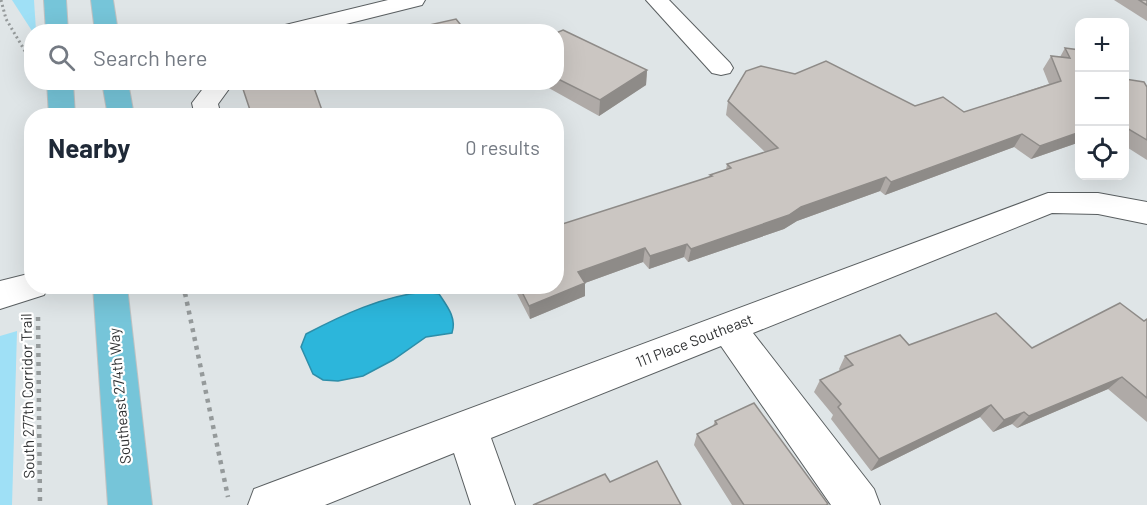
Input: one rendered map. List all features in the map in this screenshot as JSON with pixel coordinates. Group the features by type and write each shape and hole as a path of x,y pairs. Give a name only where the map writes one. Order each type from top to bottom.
{"main road":[{"path":"55,0 56,24"},
{"path":"102,0 106,24"},
{"path":"60,90 62,108"},
{"path":"116,90 119,108"},
{"name":"Southeast 274th Way","path":"111,294 130,505"}],"street":[{"path":"317,24 414,0"},
{"path":"657,0 721,68"},
{"path":"206,108 205,103 216,90"},
{"name":"111 Place Southeast","path":"270,505 1048,203 1076,201 1135,209"},
{"path":"0,295 35,298"},
{"path":"728,327 858,505"},
{"path":"467,429 493,505"}],"path":[{"path":"1,0 6,19 24,49"},
{"path":"185,294 230,505"},
{"name":"South 277th Corridor Trail","path":"35,298 40,505"}],"shaded area":[{"path":"12,0 34,0 36,24 27,24"},
{"path":"409,294 439,294 452,317 452,333 426,337 393,360 363,376 338,381 323,380 313,374 301,347 306,334 363,307"},
{"path":"17,331 12,505 0,505 0,336"}],"building":[{"path":"456,19 460,24 434,24"},
{"path":"564,30 647,70 600,100 564,82"},
{"path":"1065,48 1075,49 1075,134 1040,146 1022,134 891,182 886,177 801,207 789,215 691,249 687,244 650,256 645,248 578,272 585,283 564,292 564,223 712,176 710,175 731,168 727,164 778,148 728,101 746,71 761,66 795,74 826,61 915,106 943,97 964,112 1061,81 1051,56 1070,58"},
{"path":"1129,80 1144,82 1147,87 1147,140 1129,129"},
{"path":"243,90 315,90 321,108 249,108"},
{"path":"523,294 558,294 529,306"},
{"path":"1120,303 1144,321 1147,319 1147,398 1122,377 1029,416 1024,412 1004,420 991,405 879,459 838,407 841,404 820,380 853,365 845,356 900,335 909,345 996,313 1032,348"},
{"path":"754,403 828,504 744,505 697,434 717,424 715,421"},
{"path":"657,461 681,505 533,505 605,474 610,482"}]}
